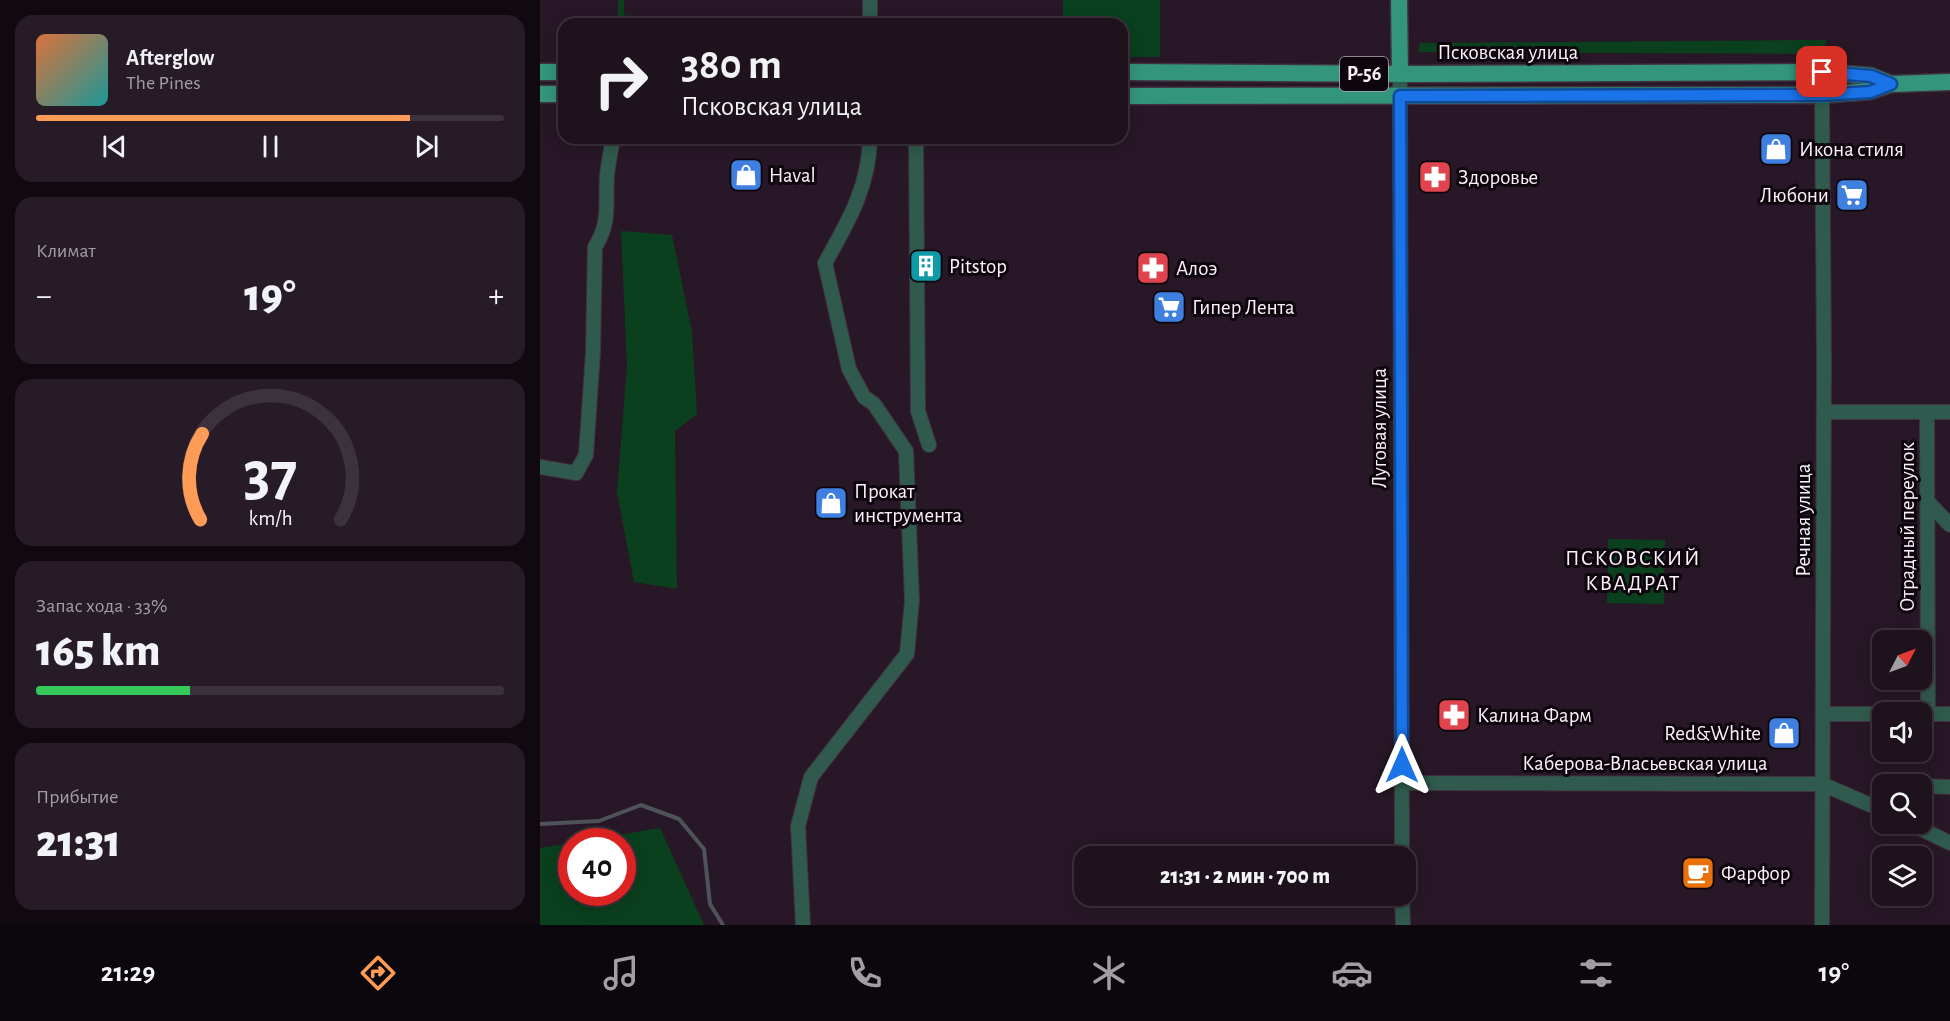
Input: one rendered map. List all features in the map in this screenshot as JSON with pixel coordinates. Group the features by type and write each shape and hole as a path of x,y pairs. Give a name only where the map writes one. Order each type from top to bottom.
{"main road":[{"name":"Луговая улица","path":"1399,0 1400,74"},
{"path":"540,72 558,72"},
{"name":"Псковская улица","path":"1128,72 1400,74 1822,72 1871,76 1891,84"},
{"path":"1707,97 1699,90 1698,82 1708,73"},
{"name":"Псковская улица","path":"1128,96 1707,97 1822,95 1870,92 1891,84 1950,82"},
{"path":"540,94 558,94"}],"street":[{"path":"870,0 870,18"},
{"name":"Луговая улица","path":"1400,74 1402,846"},
{"name":"Речная улица","path":"1822,95 1824,412 1822,925"},
{"path":"540,467 576,473 586,455 593,352 595,247 602,236 607,218 607,172 612,144"},
{"path":"803,925 798,826 811,777 907,654 912,600 906,451 874,404 864,397 849,369 825,263 855,207 869,162 870,144"},
{"path":"915,144 918,411 929,444"},
{"path":"1824,412 1950,412"},
{"name":"Отрадный переулок","path":"1925,702 1927,412"},
{"path":"1928,502 1950,525"},
{"path":"1822,714 1872,714"},
{"path":"1932,714 1950,714"},
{"name":"Каберова-Власьевская улица","path":"1402,783 1822,784 1872,806"},
{"path":"1932,786 1950,787"},
{"path":"1932,834 1950,843"},
{"path":"1402,906 1403,925"}],"green space":[{"path":"618,0 624,0 624,15 632,18 618,18"},
{"path":"1063,0 1160,0 1160,57 1128,57 1128,18 1063,18"},
{"path":"1827,40 1821,54 1418,52 1420,43"},
{"path":"621,231 672,235 692,332 697,414 675,431 677,589 634,582 617,492 627,366"},
{"path":"1608,539 1665,540 1664,604 1607,603"},
{"path":"660,828 704,925 540,925 540,848 558,845 558,906 636,906 636,832"}],"waterway":[{"path":"540,824 599,821 641,805 679,819 704,849 710,904 723,925"}],"place":[{"name":"Икона стиля","path":"1776,149"},
{"name":"Haval","path":"746,175"},
{"name":"Здоровье","path":"1435,177"},
{"name":"Любони","path":"1852,195"},
{"name":"Pitstop","path":"926,266"},
{"name":"Алоэ","path":"1153,268"},
{"name":"Гипер Лента","path":"1169,307"},
{"name":"Прокат инструмента","path":"831,503"},
{"name":"Калина Фарм","path":"1454,715"},
{"name":"Red&White","path":"1784,733"},
{"name":"Фарфор","path":"1698,873"}],"district":[{"name":"ПСКОВСКИЙ КВАДРАТ","path":"1633,570"}],"route":[{"path":"1402,765 1400,96 1822,95 1870,92 1891,84 1871,76 1822,72"}]}
